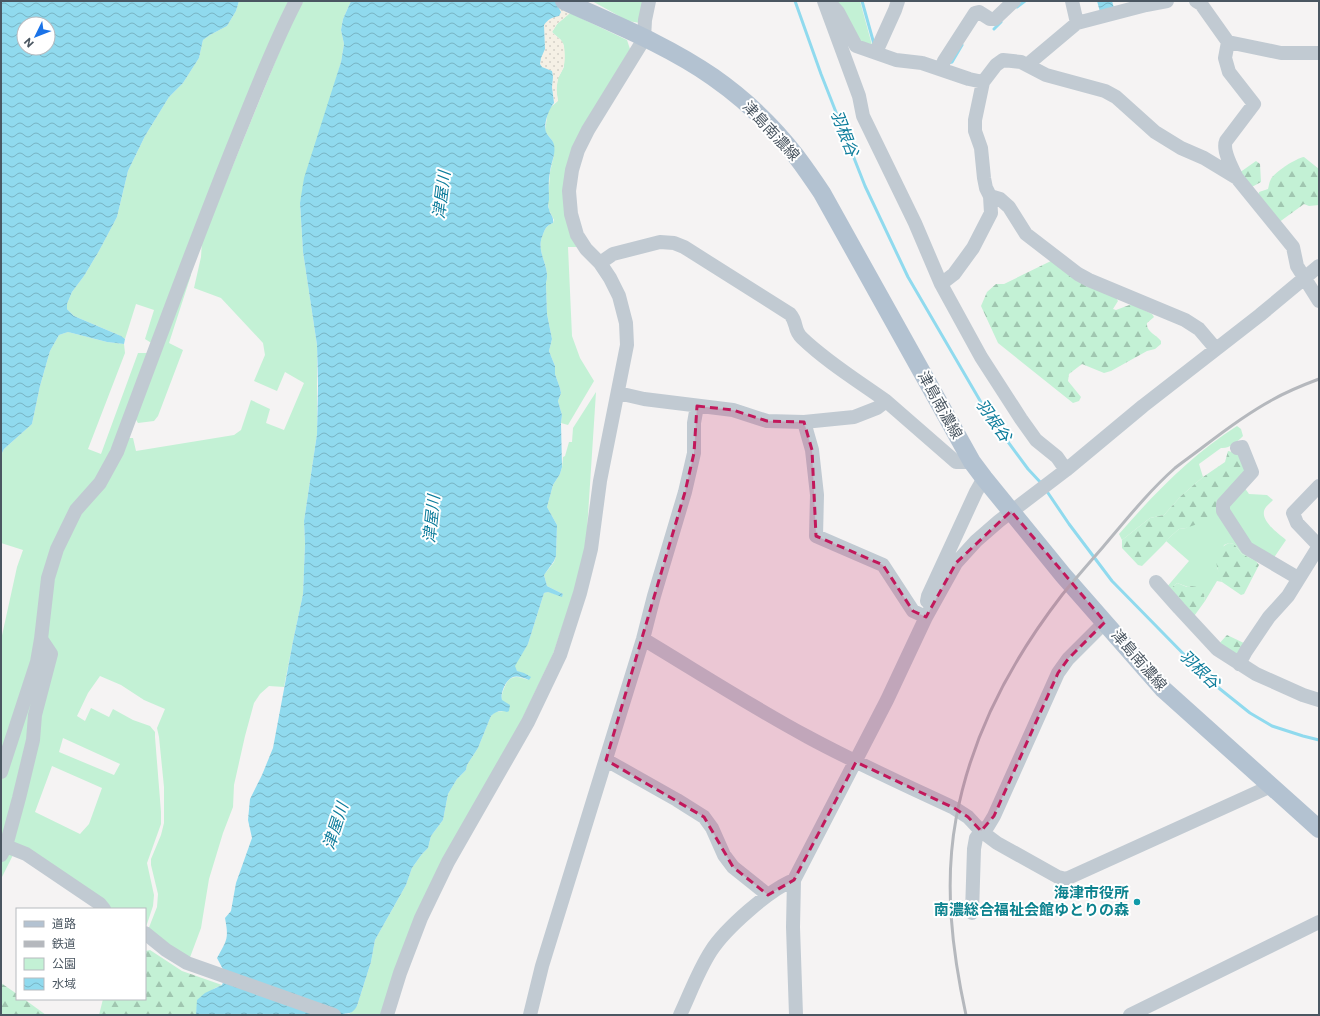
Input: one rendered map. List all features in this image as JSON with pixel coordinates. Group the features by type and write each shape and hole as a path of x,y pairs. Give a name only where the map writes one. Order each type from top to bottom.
{"main road":[{"name":"津島南濃線","path":"564,1 678,56 712,76 739,97 796,155 822,193 972,462 984,478 1063,575 1163,689 1319,829"}],"street":[{"path":"1,772 37,662 48,578 57,549 76,510 100,483 117,452 218,184 258,84 296,1"},
{"path":"387,1015 400,973 424,911 448,862 528,722 560,655 580,593 591,549 600,481 627,345 626,323 619,296 600,263 586,249 577,235 569,191 572,170 578,150 588,130 644,39 645,20 649,1"},
{"path":"824,1 859,96 863,116 915,223 941,284 981,357 1036,440 1057,457 1062,472"},
{"path":"828,1 838,12 856,46 896,60 922,63 969,79 983,82"},
{"path":"876,52 898,1"},
{"path":"941,69 944,61 975,12 979,12 990,19 995,19 1014,1"},
{"path":"1072,1 1077,23"},
{"path":"1027,65 1077,23 1167,1"},
{"path":"1196,1 1201,4 1228,42 1281,53 1319,53"},
{"path":"1228,42 1225,58 1229,72 1254,104 1224,145 1232,168 1237,178 1293,247 1296,266 1319,301"},
{"path":"941,284 954,274 974,248 991,213 990,196 986,188 974,120 983,82 996,65 1002,60 1021,62 1046,75 1105,91 1116,97 1155,132 1181,148 1204,158 1237,178"},
{"path":"990,196 1000,199 1009,207 1026,234 1078,274 1185,320 1199,329 1216,349"},
{"path":"600,263 613,254 660,242 674,243 684,247 790,314 795,320 796,330 800,337 886,401 956,462 972,462"},
{"path":"796,1015 793,927 794,880 856,762 926,617 956,563 976,541 998,521 1062,472 1319,266"},
{"path":"618,394 644,399 733,410 767,421 804,422 854,417 877,408 886,401"},
{"path":"530,1015 542,966 643,639 654,596 685,492 694,452 694,423 697,406"},
{"path":"804,422 812,450 817,495 816,536 883,565 913,611 926,617"},
{"path":"1236,448 1242,447 1252,472 1223,504 1222,511 1247,548 1298,578"},
{"path":"926,617 928,596 976,492 984,478"},
{"path":"1239,664 1269,617 1288,596 1319,546 1298,523 1293,513 1319,486"},
{"path":"1156,582 1178,608 1217,649 1239,664 1279,686 1303,696 1319,700"},
{"path":"972,913 974,849 976,838 988,826 994,816 1058,674 1068,659 1105,622"},
{"path":"41,639 51,654 35,715 33,740 20,798 4,851 26,854 100,904 103,908"},
{"path":"643,639 748,703 808,737 856,762 954,808 968,817 981,832 997,843 1058,877 1066,879 1271,786"},
{"path":"606,760 704,817 712,828 724,855 733,867 768,895"},
{"path":"680,1015 694,983 711,951 733,926 768,895 784,884 794,880"},
{"path":"1130,1015 1319,922"},
{"path":"146,934 166,950 187,963 334,1015"}],"highlighted area":[{"path":"697,406 733,410 767,421 804,422 812,450 816,536 883,565 913,611 926,617 956,563 1011,511 1105,622 1068,659 1058,673 994,816 981,831 968,817 954,808 856,762 794,880 768,895 733,867 704,817 606,760 685,492 694,453"}],"green space":[{"path":"239,1 292,1 153,344 145,339 154,310 136,304 125,339 74,316 67,309 67,304 72,292 84,276 99,251 117,217 128,171 145,136 169,97 183,83 199,58 203,40 227,26 236,11"},
{"path":"300,1 351,1 343,19 341,30 344,44 341,62 300,203 303,252 317,345 317,434 304,521 305,544 303,594 284,687 269,686 260,694 254,703 234,785 233,807 223,833 209,879 201,928 189,960 148,930 157,907 158,894 151,859 161,835 164,823 164,787 157,728 165,709 144,700 121,685 100,676 88,693 77,716 85,721 91,708 109,717 113,709 133,720 150,726 155,732 161,824 147,863 154,895 153,906 146,927 146,908 109,908 12,843 45,634 52,579 79,511 127,438 133,438 136,451 234,435 241,430 251,400 270,409 266,423 284,430 304,383 285,372 277,391 254,381 265,355 263,343 221,298 194,288 201,257 202,241","holes":["63,738 120,764 114,775 59,752","52,766 102,788 89,824 80,834 35,812"]},
{"path":"592,1 644,1 640,23 628,21"},
{"path":"835,1 860,1 872,45 856,42"},
{"path":"570,13 627,40 630,49 574,145 577,247 568,247 572,336 580,358 594,381 568,425 561,423 562,415 558,401 561,393 555,374 555,366 549,351 552,339 547,314 547,271 542,254 541,243 546,228 548,225 553,223 554,220 549,210 548,202 550,172 554,155 552,140 545,130 548,111 558,101 556,90 558,78 564,67 564,46 561,40 552,32 557,24"},
{"path":"1304,157 1319,169 1319,205 1309,206 1304,204 1278,223 1258,197 1259,192 1268,189 1271,179 1281,169"},
{"path":"1256,161 1260,164 1261,182 1250,188 1239,173"},
{"path":"1053,260 1116,298 1118,301 1113,309 1116,310 1132,304 1152,314 1154,317 1147,323 1148,329 1161,341 1161,344 1155,349 1147,351 1111,371 1104,373 1082,364 1069,374 1068,381 1081,397 1079,401 1073,403 998,343 981,306 987,292 996,284 1004,284"},
{"path":"188,273 191,275 169,343 183,350 158,416 154,421 138,423 135,418"},
{"path":"68,332 107,342 124,344 125,353 88,449 101,454 138,353 149,353 111,454 96,479 73,507 33,661 1,754 1,640 17,567 23,550 1,543 1,455 4,449 32,424 40,386 50,351 59,335"},
{"path":"596,392 586,546 575,590 553,654 382,1015 343,1014 349,1014 357,1006 371,962 375,940 406,885 412,868 428,848 431,836 443,820 448,794 457,779 466,770 467,765 478,748 491,716 495,712 504,711 502,697 507,682 509,679 515,677 529,680 517,671 514,666 528,644 544,593 548,592 562,596 563,594 547,586 544,575 554,562 556,556 557,525 547,507 553,485 560,474 563,457 565,456 569,442 572,442 573,428"},
{"path":"1237,426 1241,429 1243,436 1238,441 1233,445 1221,448 1199,464 1203,477 1181,496 1164,515 1150,518 1122,540 1119,534 1174,476 1204,449"},
{"path":"1228,451 1241,454 1245,471 1219,502 1214,511 1206,521 1179,529 1142,566 1138,565 1122,548 1122,540 1150,518 1164,515 1181,496 1203,477 1225,462"},
{"path":"1244,487 1249,494 1267,495 1273,500 1266,507 1264,516 1266,521 1274,530 1286,540 1273,559 1249,545 1226,507"},
{"path":"1219,502 1256,561 1242,554 1234,544 1229,543 1224,545 1217,568 1221,575 1222,582 1217,581 1205,601 1204,594 1192,586 1188,587 1177,583 1168,591 1166,588 1189,561 1166,541 1179,529 1186,528"},
{"path":"1229,543 1234,544 1242,554 1256,561 1259,565 1244,594 1241,595 1222,582 1217,567 1218,553"},
{"path":"1177,583 1187,587 1197,587 1204,594 1205,601 1192,619 1168,591"},
{"path":"1227,635 1246,644 1240,655 1217,646"},
{"path":"47,654 1,846 1,782"},
{"path":"5,853 14,853 1,879 1,860"},
{"path":"150,950 182,971 222,985 198,1000 196,1015 99,1015 103,1000 146,1000 146,951"},
{"path":"1,983 16,993 16,1000 25,1000 46,1015 1,1015"}],"sand":[{"path":"558,5 570,13 557,24 552,32 563,43 565,55 565,62 557,82 558,101 554,103 552,71 542,67 540,64 545,49 544,25 554,17"}],"water":[{"path":"1,1 239,1 236,11 227,26 203,40 199,58 183,83 169,97 145,136 128,171 117,217 84,276 72,292 67,304 67,309 74,316 121,336 125,339 124,344 107,342 68,332 59,335 50,351 40,386 32,424 4,449 1,455"},
{"name":"津屋川","path":"351,1 555,1 561,12 559,16 550,19 544,25 545,49 540,64 542,67 552,71 553,77 552,87 554,103 547,117 545,129 552,140 554,148 549,179 548,205 553,223 548,225 545,230 542,237 541,249 547,271 547,314 552,339 549,351 555,366 555,374 560,388 561,393 558,401 562,415 562,467 560,474 553,485 547,507 557,525 556,556 544,575 547,586 563,594 562,597 548,592 544,593 528,644 515,666 517,671 531,677 529,680 521,677 514,677 506,683 502,694 502,700 510,705 509,711 499,711 491,716 478,748 467,765 466,770 457,779 448,794 443,820 431,836 428,848 412,868 406,885 375,940 371,962 355,1009 351,1012 339,1015 196,1015 197,1000 205,993 222,985 226,975 217,958 227,935 225,918 231,911 236,883 252,838 248,820 250,799 273,748 303,594 305,544 304,521 317,434 318,385 317,345 303,252 300,203 304,178 341,62 344,44 341,30 343,19"},
{"path":"1097,1 1112,1 1114,8 1100,12"}],"waterway":[{"name":"羽根谷","path":"795,1 821,74 865,186 908,277 989,416 1028,469 1042,484"},
{"path":"862,1 874,44"},
{"path":"1017,7 1025,1"},
{"path":"994,29 1001,22"},
{"path":"948,63 952,62 962,45"},
{"name":"羽根谷","path":"1046,490 1069,524 1112,581 1210,681 1250,713 1272,726 1319,740"}],"railway":[{"path":"966,1015 957,967 951,917 950,893 952,843 963,788 972,758 983,729 1010,673 1043,620 1062,595 1138,506 1165,477 1220,434 1254,410 1283,394 1319,379"}],"place":[{"name":"海津市役所 南濃総合福祉会館ゆとりの森","path":"1137,902"}]}
